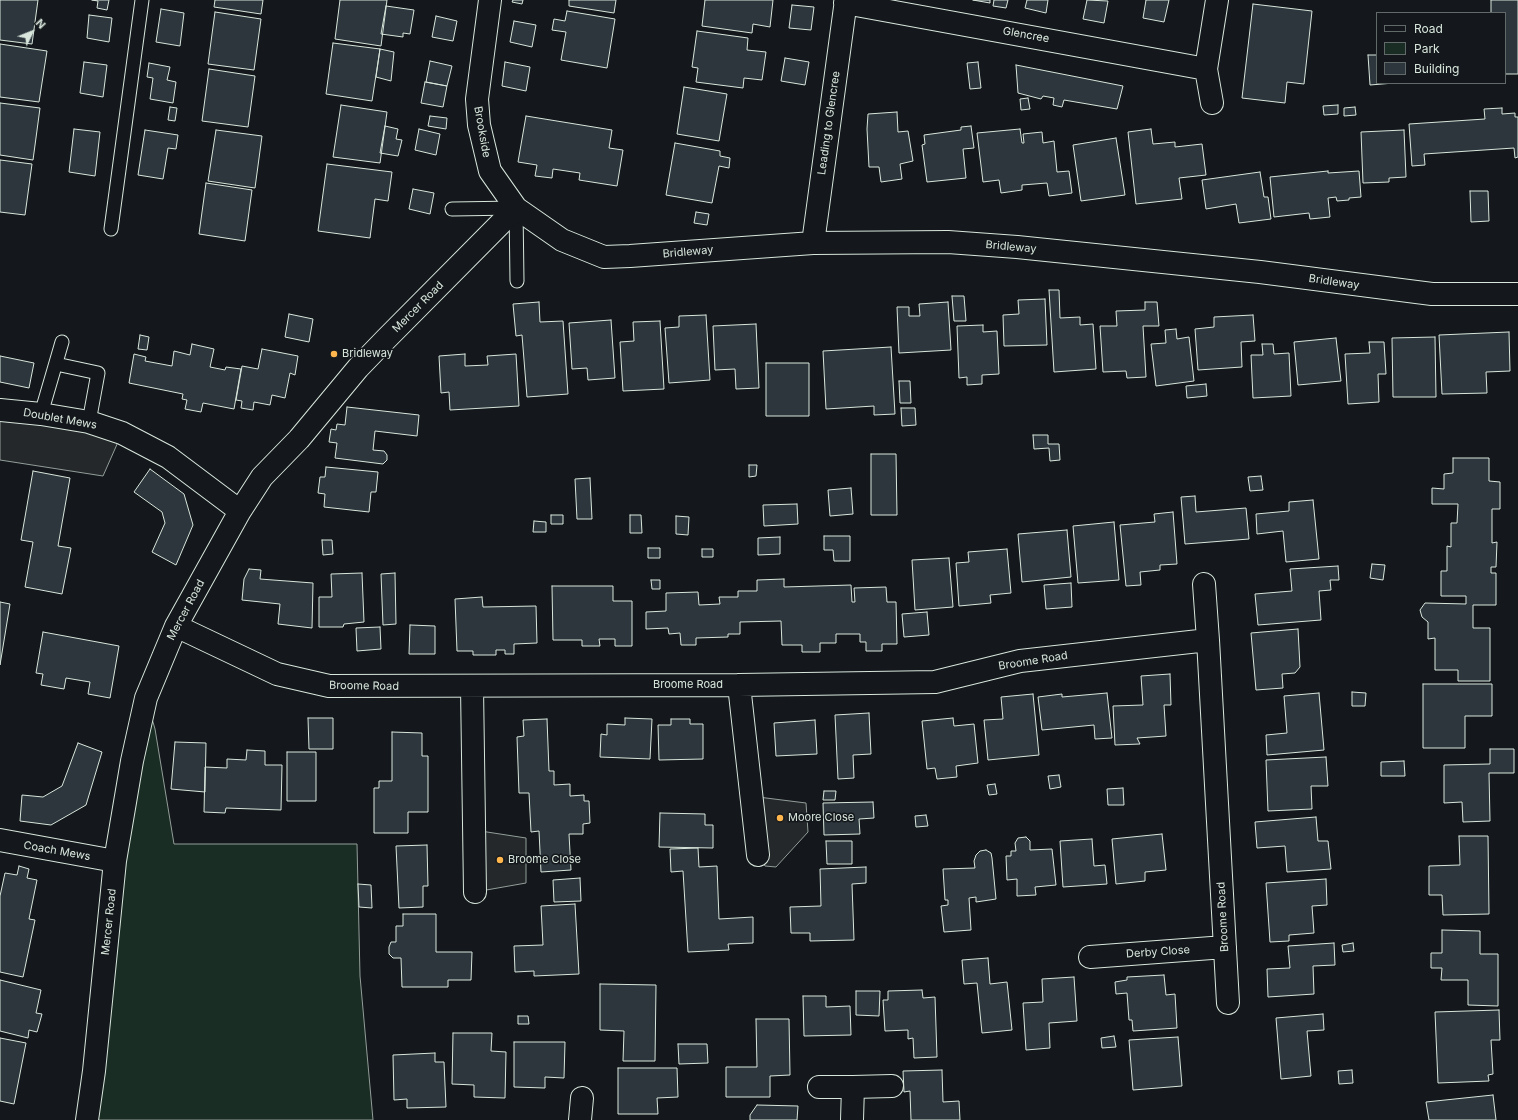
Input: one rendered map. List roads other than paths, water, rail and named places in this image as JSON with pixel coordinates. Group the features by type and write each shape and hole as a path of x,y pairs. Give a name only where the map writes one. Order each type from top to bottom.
{"street":[{"name":"Brookside","path":"490,0 477,99 480,125 490,171 516,208"},
{"path":"1212,103 1206,69 1217,0"},
{"name":"Glencree","path":"846,1 1206,69"},
{"name":"Leading to Glencree","path":"813,243 846,1"},
{"name":"Bridleway","path":"516,208 562,240 604,257 813,243 948,242 1017,247 1260,272 1432,294 1518,294"},
{"name":"Mercer Road","path":"87,1120 94,1071 115,861 132,760 146,698 176,626 240,511 262,477 299,439 358,368 516,208"},
{"name":"Doublet Mews","path":"0,410 41,414 89,422 122,433 168,457 240,511"},
{"name":"Broome Road","path":"1204,584 1228,1003"},
{"name":"Broome Road","path":"176,626 277,674 329,686 472,687 935,682 1020,661 1208,640"},
{"path":"739,685 758,855"},
{"path":"472,687 474,892"},
{"name":"Coach Mews","path":"0,840 115,861"},
{"name":"Derby Close","path":"1090,957 1225,947"},
{"path":"819,1087 892,1086"},
{"path":"852,1120 853,1087"},
{"path":"580,1120 582,1098"}],"lane":[{"path":"111,229 142,0"},
{"path":"452,209 516,208 517,281"},
{"path":"41,414 62,342"},
{"path":"56,364 98,373 89,422"}],"place":[{"name":"Bridleway","path":"334,354"},
{"name":"Moore Close","path":"780,818"},
{"name":"Broome Close","path":"500,860"}]}
